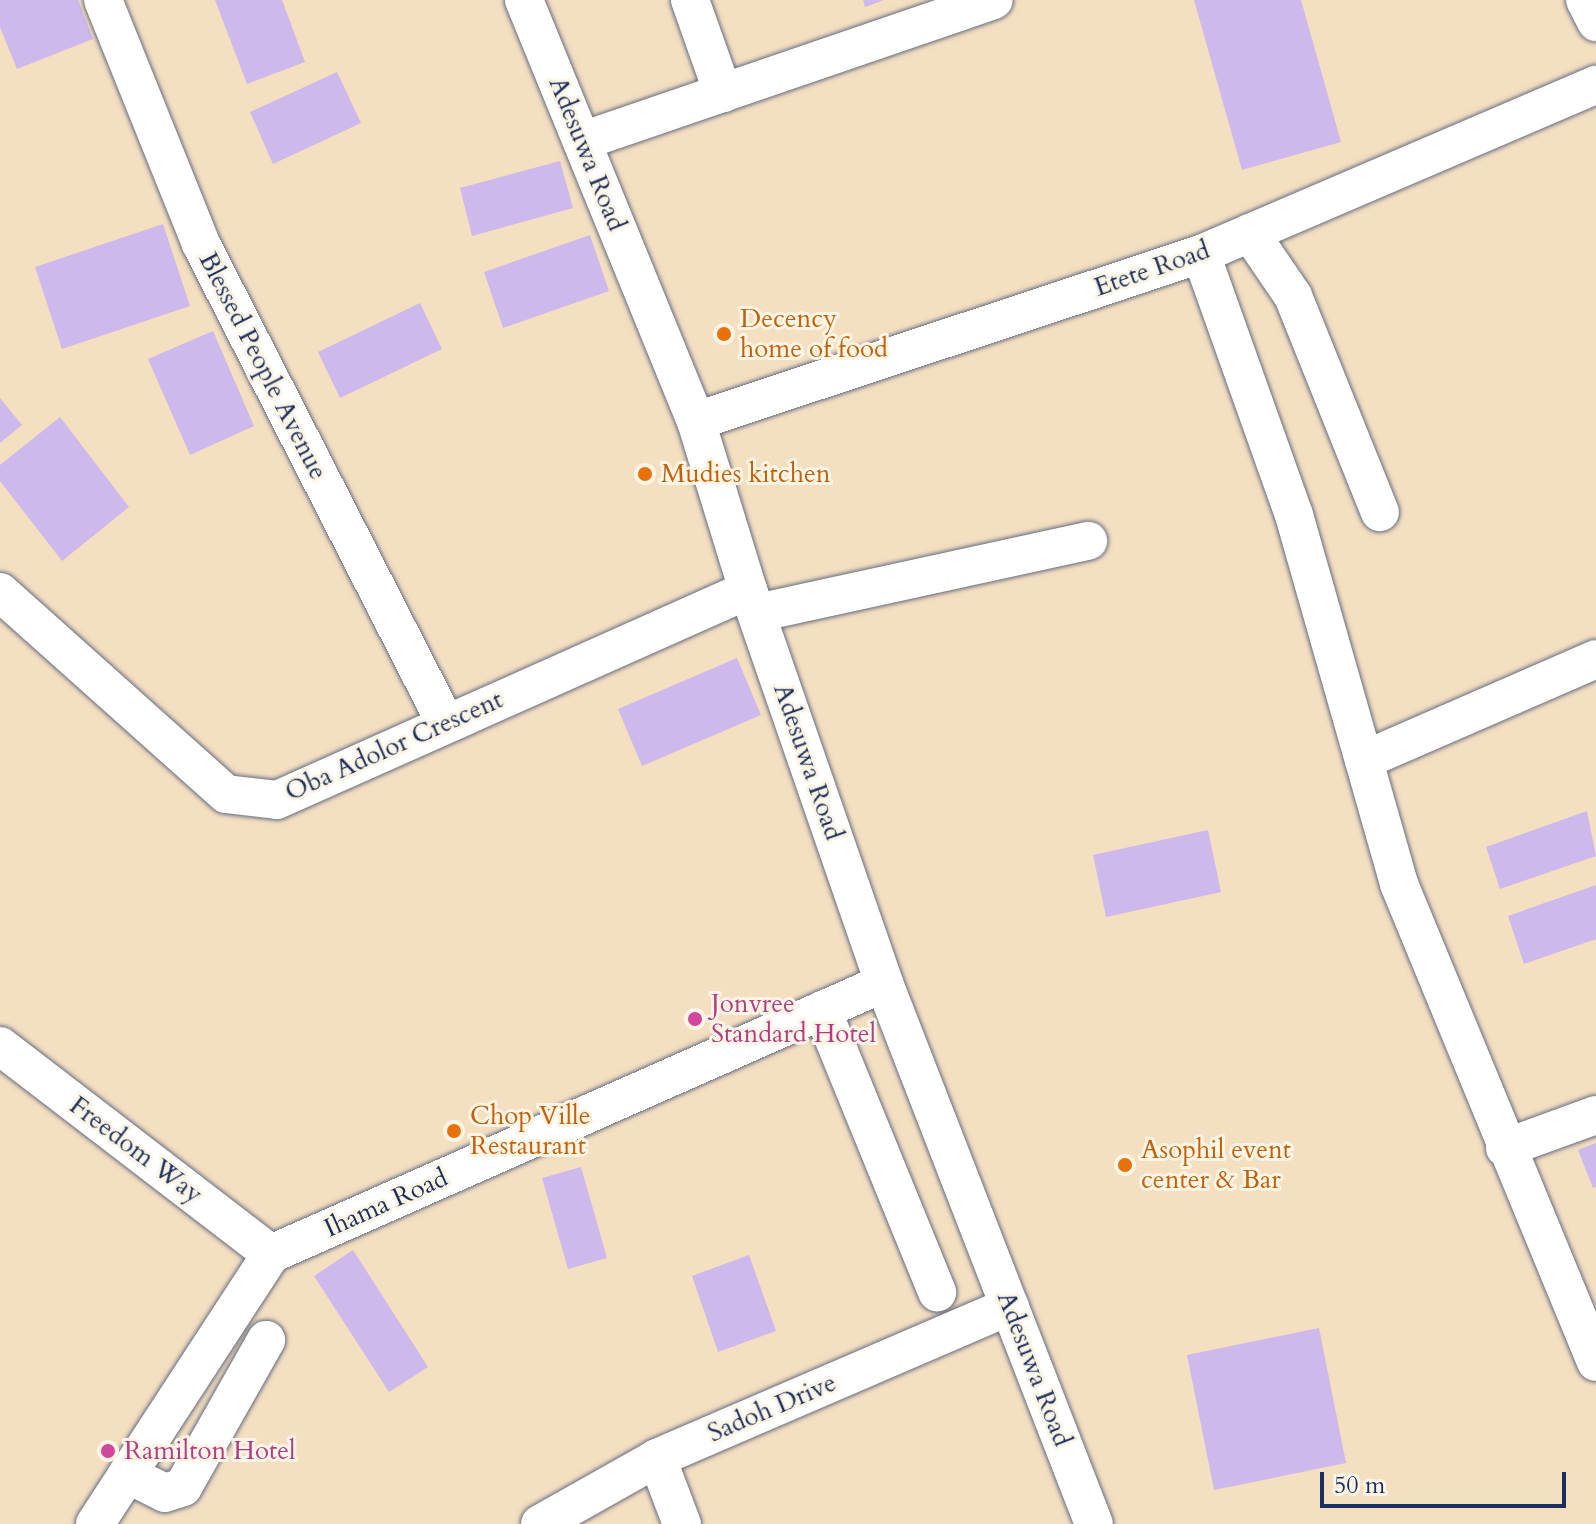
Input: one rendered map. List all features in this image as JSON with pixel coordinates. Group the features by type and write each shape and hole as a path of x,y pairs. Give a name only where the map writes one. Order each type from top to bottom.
{"street":[{"name":"Blessed People Avenue","path":"103,0 201,244 445,722"},
{"name":"Adesuwa Road","path":"524,0 696,421 752,602 884,983 1094,1524"},
{"path":"690,0 723,93"},
{"path":"582,141 994,0"},
{"path":"1585,0 1596,22"},
{"name":"Etete Road","path":"696,421 1201,254 1596,85"},
{"path":"1250,233 1293,296 1380,512"},
{"path":"1201,254 1294,515 1399,884 1505,1148 1596,1362"},
{"name":"Oba Adolor Crescent","path":"0,592 226,794 277,800 445,722 752,602 1088,541"},
{"path":"1364,760 1596,659"},
{"name":"Ihama Road","path":"271,1254 884,983"},
{"path":"822,1010 937,1292"},
{"name":"Freedom Way","path":"0,1046 271,1254"},
{"path":"1505,1148 1596,1115"},
{"path":"95,1524 271,1254"},
{"name":"Sadoh Drive","path":"540,1524 657,1458 1010,1306"},
{"path":"127,1474 165,1493 183,1487 266,1340"},
{"path":"657,1458 682,1524"}],"building":[{"path":"0,0 78,0 93,39 17,69 0,27"},
{"path":"215,0 282,0 305,62 247,84"},
{"path":"863,0 884,0 865,7"},
{"path":"1194,0 1301,0 1341,142 1242,170"},
{"path":"337,72 361,123 273,164 250,112"},
{"path":"560,161 573,208 472,236 460,188"},
{"path":"163,224 190,306 62,349 35,267"},
{"path":"590,235 609,291 503,328 484,272"},
{"path":"420,303 442,349 340,398 318,352"},
{"path":"213,331 254,426 190,455 148,359"},
{"path":"0,398 22,425 0,443"},
{"path":"60,417 129,507 62,561 0,481 0,465"},
{"path":"737,658 761,715 642,766 618,709"},
{"path":"1587,811 1596,856 1500,889 1486,847"},
{"path":"1208,830 1221,892 1106,917 1093,855"},
{"path":"1596,885 1596,939 1524,964 1508,916"},
{"path":"1596,1143 1596,1187 1593,1188 1578,1150"},
{"path":"581,1167 607,1258 568,1269 542,1178"},
{"path":"353,1250 428,1367 389,1392 314,1276"},
{"path":"749,1255 776,1331 718,1352 692,1276"},
{"path":"1319,1328 1346,1463 1214,1490 1187,1355"}],"place":[{"name":"Decency home of food","path":"724,334"},
{"name":"Mudies kitchen","path":"645,474"},
{"name":"Jonvree Standard Hotel","path":"695,1019"},
{"name":"Chop Ville Restaurant","path":"454,1131"},
{"name":"Asophil event center & Bar","path":"1125,1165"},
{"name":"Ramilton Hotel","path":"108,1451"}]}
